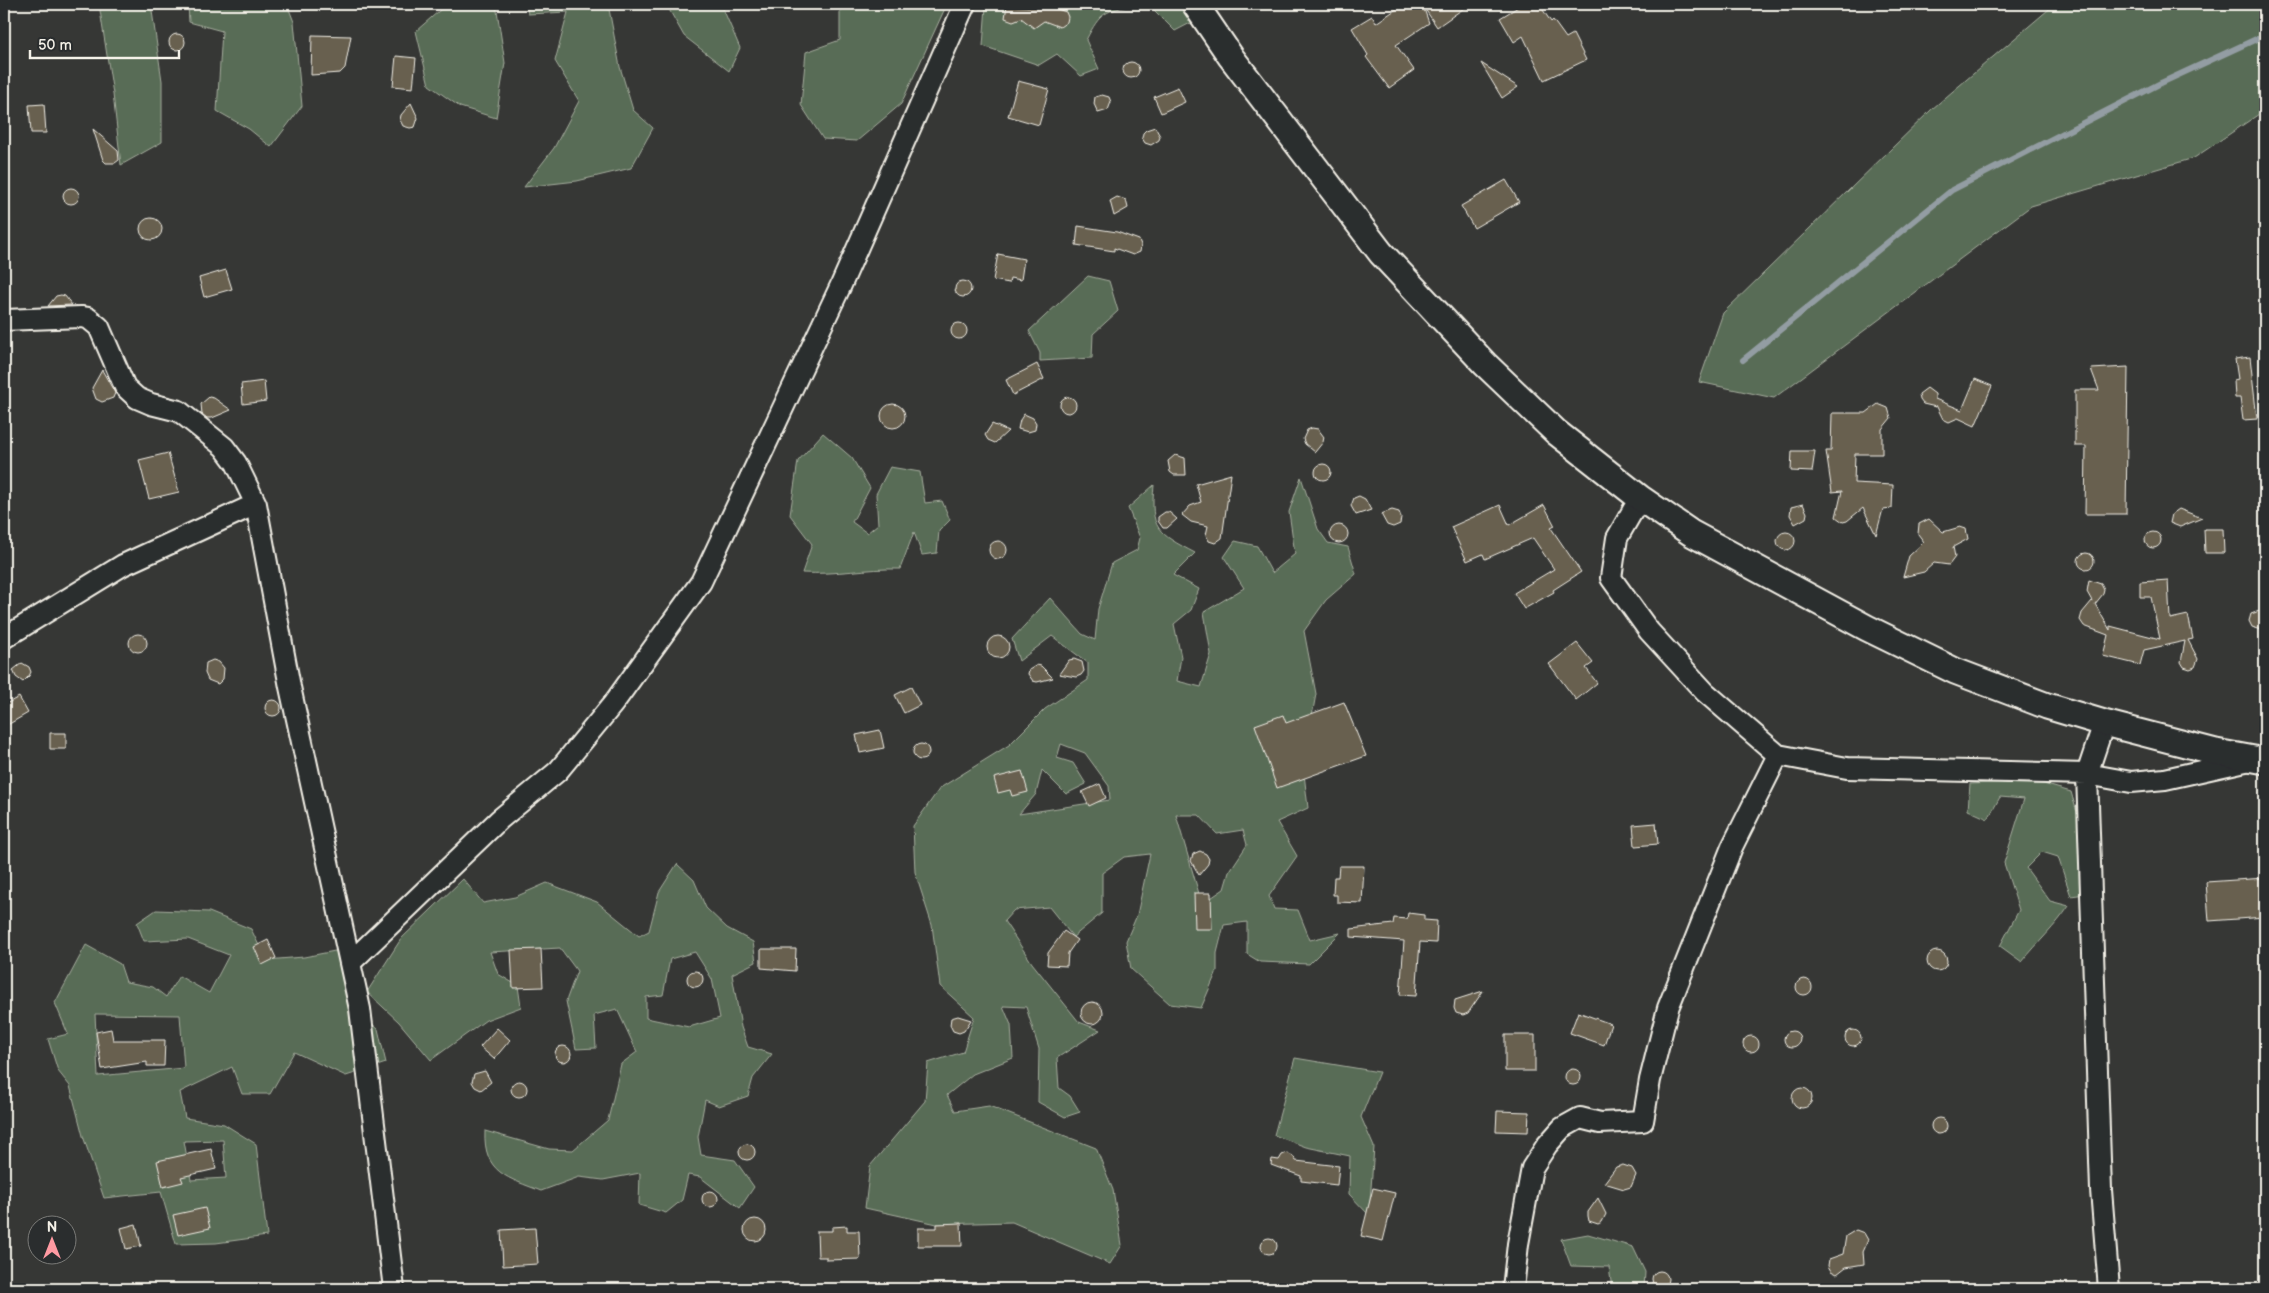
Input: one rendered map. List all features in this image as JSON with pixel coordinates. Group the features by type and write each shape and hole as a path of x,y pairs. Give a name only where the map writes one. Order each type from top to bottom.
{"street":[{"path":"351,962 500,819 558,770 613,704 701,582 841,285 965,4"},
{"path":"1195,4 1231,57 1381,253 1485,364 1556,432 1640,498 1691,533 1867,628 1955,671 2047,706 2104,723 2216,752 2259,760"},
{"path":"4,320 81,317 93,321 103,333 125,387 137,398 151,404 179,411 224,447 236,463 256,504 290,687 351,962 367,1056 394,1289"},
{"path":"1640,498 1617,538 1611,578 1649,631 1705,692 1778,755 1848,768 2087,774 2131,782 2165,779 2259,760"},
{"path":"4,638 123,565 256,504"},
{"path":"2104,723 2087,774 2101,1190 2109,1289"},
{"path":"1513,1289 1518,1244 1532,1168 1547,1145 1562,1128 1580,1118 1600,1123 1643,1122 1650,1080 1668,1008 1732,847 1778,755"}],"green space":[{"path":"99,4 151,4 162,81 162,142 121,165 113,94"},
{"path":"188,4 287,4 294,22 302,106 271,147 249,129 217,111 222,31 189,22"},
{"path":"447,4 496,4 505,63 496,118 460,107 429,85 416,31"},
{"path":"526,4 608,4 620,67 633,110 653,128 631,168 577,181 524,187 554,148 579,101 555,61 568,12 528,14"},
{"path":"666,4 721,4 740,48 729,71 684,36"},
{"path":"840,4 947,4 901,104 857,141 823,139 801,105 806,52 840,40"},
{"path":"993,4 1136,4 1110,11 1096,23 1086,40 1099,69 1081,76 1057,54 1039,65 983,46 986,6"},
{"path":"1148,4 1190,4 1202,17 1175,31"},
{"path":"2055,4 2265,4 2265,110 2194,158 2031,206 1774,398 1699,382 1723,313 1932,109"},
{"path":"1088,276 1109,281 1118,311 1093,334 1092,358 1040,361 1040,353 1029,331"},
{"path":"823,433 852,458 870,488 852,522 867,533 878,524 876,494 890,467 920,472 925,503 942,501 950,520 939,531 937,553 922,555 914,532 900,569 802,573 812,544 790,515 798,461"},
{"path":"1301,477 1318,529 1328,543 1348,547 1356,574 1326,600 1304,631 1316,694 1303,765 1308,808 1277,822 1297,856 1269,896 1274,909 1298,910 1310,940 1340,933 1309,964 1260,962 1247,954 1247,922 1224,925 1217,953 1217,971 1201,1008 1170,1004 1131,969 1126,941 1137,915 1150,854 1124,857 1102,873 1102,913 1073,937 1049,907 1014,910 1004,921 1032,963 1079,1022 1100,1030 1057,1058 1059,1088 1070,1096 1080,1112 1065,1117 1038,1102 1039,1049 1026,1007 1003,1006 1011,1025 1013,1058 973,1074 947,1095 955,1111 989,1106 1096,1148 1113,1190 1122,1245 1110,1264 1012,1222 937,1224 865,1208 870,1166 925,1101 928,1063 963,1052 974,1017 940,986 932,925 915,872 913,826 940,788 1009,745 1045,709 1088,680 1088,663 1052,636 1019,661 1012,639 1050,598 1082,634 1095,640 1098,609 1112,563 1137,550 1140,538 1128,508 1154,485 1153,511 1159,528 1172,540 1195,553 1173,575 1199,589 1191,610 1174,624 1181,657 1177,681 1201,687 1211,654 1204,612 1244,588 1224,557 1235,541 1257,546 1272,573 1295,554 1289,512","holes":["1061,744 1085,753 1109,786 1110,800 1019,814 1036,794 1042,770 1066,794 1086,784 1073,763 1057,758","1176,815 1199,815 1217,834 1243,830 1247,845 1229,872 1224,889 1202,904"]},
{"path":"2033,781 2071,792 2081,826 2085,894 2071,896 2058,857 2042,852 2026,868 2050,901 2069,906 2022,962 2000,946 2019,910 2004,863 2024,799 2000,797 1988,819 1968,810 1970,784"},
{"path":"677,864 694,880 706,908 727,928 753,942 756,962 732,974 741,1027 748,1047 772,1054 753,1078 748,1096 719,1106 705,1100 698,1137 701,1155 735,1160 754,1187 740,1208 700,1177 688,1175 682,1200 666,1213 639,1205 640,1173 603,1180 579,1177 541,1191 508,1177 493,1165 485,1145 485,1131 549,1149 573,1150 608,1120 621,1064 637,1052 617,1009 594,1015 596,1048 576,1049 566,1001 577,971 560,948 490,952 498,974 518,986 521,1007 486,1020 431,1060 399,1022 367,992 401,939 463,879 483,903 515,897 547,883 597,902 639,936 649,931 659,892","holes":["695,952 712,979 720,1018 689,1027 646,1018 646,997 663,995 670,959"]},
{"path":"156,910 209,912 251,929 266,960 304,957 345,949 352,1007 378,1029 386,1063 346,1076 294,1052 270,1094 242,1094 232,1067 180,1092 185,1118 224,1124 256,1144 267,1236 216,1243 176,1244 161,1192 104,1198 83,1136 70,1086 58,1071 48,1039 68,1034 55,1003 86,945 120,964 126,982 153,987 166,997 179,976 209,993 229,955 188,939 144,941 137,923","holes":["95,1014 180,1015 184,1068 98,1076","223,1140 226,1178 191,1180 184,1141"]},
{"path":"1295,1058 1379,1072 1361,1117 1374,1147 1369,1215 1349,1194 1350,1156 1306,1147 1274,1135"},
{"path":"1588,1234 1633,1247 1645,1272 1644,1289 1612,1289 1609,1267 1571,1266 1561,1239"}],"building":[{"path":"1404,4 1470,4 1437,27 1423,6 1429,23 1396,45 1414,70 1389,88 1366,57 1368,55 1352,28 1372,16 1376,23"},
{"path":"1523,4 1539,4 1551,22 1553,20 1566,38 1573,34 1586,60 1544,80 1523,36 1514,42 1500,18"},
{"path":"1007,5 1057,9 1066,12 1067,22 1060,27 1044,21 1034,28 1021,18 1013,21 1005,18"},
{"path":"174,34 180,34 185,39 183,48 174,50 169,45 169,39"},
{"path":"312,35 351,36 345,68 340,73 311,75"},
{"path":"396,56 416,58 413,88 393,86"},
{"path":"1128,62 1134,62 1139,67 1137,76 1128,78 1123,73 1123,67"},
{"path":"1481,63 1518,87 1502,98"},
{"path":"1018,81 1049,89 1039,125 1008,116"},
{"path":"1178,87 1185,102 1161,113 1154,97"},
{"path":"1102,95 1109,97 1111,102 1108,110 1098,113 1094,104 1095,97"},
{"path":"411,103 418,118 415,127 410,128 403,126 400,120 401,115"},
{"path":"44,104 46,133 31,133 29,105"},
{"path":"1155,127 1160,136 1159,140 1151,145 1145,143 1142,138 1143,133"},
{"path":"93,129 118,151 119,160 115,163 106,163 103,160"},
{"path":"1506,180 1519,202 1474,228 1461,206"},
{"path":"68,188 74,188 79,193 77,202 68,204 63,199 63,193"},
{"path":"1117,197 1126,200 1128,208 1114,216 1110,201"},
{"path":"151,218 159,221 162,229 159,237 151,240 143,237 140,229 143,221"},
{"path":"1078,226 1117,232 1139,240 1141,245 1140,252 1133,255 1114,248 1114,251 1076,245"},
{"path":"998,254 1024,259 1021,280 1010,278 1009,283 993,280"},
{"path":"226,270 232,289 204,297 199,278"},
{"path":"960,281 966,281 971,286 969,295 960,297 955,292 955,286"},
{"path":"56,296 65,296 72,305 48,306"},
{"path":"956,323 962,323 967,328 965,337 956,339 951,334 951,328"},
{"path":"2250,357 2257,419 2243,420 2240,398 2235,398 2234,380 2238,379 2235,359"},
{"path":"1037,364 1044,379 1013,395 1006,380"},
{"path":"2128,367 2126,514 2085,514 2086,446 2075,446 2075,390 2099,390 2091,369"},
{"path":"102,370 115,393 113,398 102,402 96,399 92,388"},
{"path":"1975,379 1992,386 1975,426 1958,418 1949,422 1943,419 1936,405 1936,407 1923,404 1920,400 1919,394 1927,388 1935,394 1935,399 1962,410"},
{"path":"264,381 266,401 243,404 241,384"},
{"path":"209,397 214,398 231,410 212,418 207,418 202,414 201,404"},
{"path":"1065,397 1071,397 1076,402 1074,411 1065,413 1060,408 1060,402"},
{"path":"893,404 901,408 905,416 901,424 893,428 885,424 881,416 885,408"},
{"path":"1878,404 1888,408 1891,418 1882,429 1882,454 1855,454 1854,483 1893,485 1892,508 1883,509 1876,535 1863,508 1847,521 1843,522 1836,517 1842,491 1832,492 1826,451 1831,451 1832,413 1866,413"},
{"path":"1024,414 1033,418 1036,423 1035,430 1028,432 1018,429"},
{"path":"992,424 1008,431 995,443 988,440 985,435"},
{"path":"1312,428 1318,429 1324,437 1323,442 1315,452 1305,444 1303,439 1307,430"},
{"path":"1792,451 1815,451 1812,472 1791,471"},
{"path":"168,453 179,492 149,499 139,460"},
{"path":"1175,455 1185,458 1186,475 1174,475 1170,472 1168,461"},
{"path":"1320,464 1326,464 1331,469 1329,478 1320,480 1315,475 1315,469"},
{"path":"1231,474 1222,538 1215,543 1209,541 1206,535 1208,526 1191,522 1182,515 1190,506 1201,502 1196,484"},
{"path":"1359,496 1365,499 1371,510 1356,515 1351,506 1354,498"},
{"path":"1803,504 1807,513 1806,518 1795,524 1790,515 1791,507"},
{"path":"1500,505 1509,525 1544,505 1555,526 1551,528 1581,572 1553,590 1554,592 1524,609 1514,593 1554,569 1533,538 1485,559 1483,554 1467,561 1451,527"},
{"path":"2179,509 2202,518 2180,527 2170,523 2172,514"},
{"path":"1392,510 1399,512 1401,517 1400,524 1393,527 1387,525 1381,514"},
{"path":"1165,512 1169,512 1177,519 1167,528 1163,528 1158,521 1158,517"},
{"path":"1929,519 1943,532 1960,527 1966,529 1968,539 1953,547 1955,557 1949,565 1934,563 1924,572 1903,577 1909,556 1924,542 1918,534 1919,524"},
{"path":"1339,525 1345,528 1348,534 1345,540 1339,543 1333,540 1330,534 1333,528"},
{"path":"2204,529 2223,529 2224,553 2205,553"},
{"path":"1786,532 1792,535 1795,541 1792,547 1786,550 1780,547 1777,541 1780,535"},
{"path":"2150,532 2156,532 2161,537 2159,546 2150,548 2145,543 2145,537"},
{"path":"994,541 1002,541 1007,546 1005,557 994,559 989,554 989,546"},
{"path":"2083,553 2089,553 2094,558 2092,567 2083,569 2078,564 2078,558"},
{"path":"2089,580 2101,584 2104,590 2095,604 2110,630 2110,626 2160,639 2151,597 2140,597 2140,582 2168,580 2170,619 2188,615 2193,639 2188,640 2198,659 2195,667 2190,669 2184,667 2181,662 2185,641 2144,650 2140,665 2103,656 2108,635 2084,626 2080,620 2082,613 2092,601 2087,592"},
{"path":"2265,609 2265,631 2252,627 2249,621 2251,614"},
{"path":"134,634 142,634 147,639 145,650 134,652 129,647 129,639"},
{"path":"994,636 1002,636 1009,643 1009,651 1002,658 994,658 987,651 987,643"},
{"path":"1577,643 1593,663 1586,668 1597,683 1576,700 1549,664"},
{"path":"1074,659 1082,662 1084,671 1081,675 1076,677 1059,674 1069,660"},
{"path":"213,660 219,662 224,668 223,679 218,684 208,680 205,673 206,663"},
{"path":"22,663 29,667 31,672 23,682 16,677 13,670"},
{"path":"1037,665 1041,666 1053,678 1037,682 1033,681 1028,674 1029,670"},
{"path":"911,687 920,705 904,713 895,695"},
{"path":"19,697 28,713 4,727 4,705"},
{"path":"270,700 276,700 281,705 279,714 270,716 265,711 265,705"},
{"path":"1344,702 1366,756 1277,788 1255,725 1283,715 1286,723"},
{"path":"880,730 884,748 860,753 856,735"},
{"path":"50,733 66,733 66,749 50,749"},
{"path":"918,744 924,744 929,749 927,758 918,760 913,755 913,749"},
{"path":"1022,771 1028,792 1012,796 1010,790 998,793 994,778"},
{"path":"1100,784 1106,798 1089,806 1082,792"},
{"path":"1656,823 1658,844 1635,846 1633,825"},
{"path":"1200,851 1206,854 1209,859 1208,864 1199,875 1191,861 1193,854"},
{"path":"1339,866 1364,866 1362,903 1337,902 1337,895 1333,895 1334,877 1338,877"},
{"path":"2265,878 2265,917 2209,921 2206,882"},
{"path":"1194,893 1211,893 1212,929 1195,929"},
{"path":"1408,913 1424,915 1424,920 1437,921 1436,943 1420,942 1416,996 1400,995 1404,941 1351,937 1351,929 1393,924 1394,918 1407,919"},
{"path":"1064,931 1077,940 1068,953 1067,966 1047,965 1048,953"},
{"path":"268,940 276,958 262,965 254,947"},
{"path":"541,949 543,987 513,988 511,950"},
{"path":"761,949 796,949 795,971 761,968"},
{"path":"1937,951 1944,954 1947,961 1944,968 1937,971 1930,968 1927,961 1930,954"},
{"path":"692,971 698,971 703,976 701,985 692,987 687,982 687,976"},
{"path":"1801,979 1807,979 1812,984 1810,993 1801,995 1796,990 1796,984"},
{"path":"1483,991 1468,1013 1463,1015 1456,1013 1454,1008 1455,1000"},
{"path":"1088,1002 1096,1002 1103,1009 1103,1017 1096,1024 1088,1024 1081,1017 1081,1009"},
{"path":"1578,1012 1611,1024 1604,1045 1570,1033"},
{"path":"958,1016 971,1020 964,1031 959,1033 953,1031 950,1025 951,1018"},
{"path":"497,1028 510,1040 494,1059 480,1047"},
{"path":"111,1029 113,1040 165,1040 164,1066 147,1066 147,1062 102,1069 96,1032"},
{"path":"1850,1030 1856,1030 1861,1035 1859,1044 1850,1046 1845,1041 1845,1035"},
{"path":"1789,1031 1795,1031 1800,1036 1798,1045 1789,1047 1784,1042 1784,1036"},
{"path":"1505,1035 1535,1035 1535,1071 1505,1071"},
{"path":"1748,1036 1754,1036 1759,1041 1757,1050 1748,1052 1743,1047 1743,1041"},
{"path":"560,1046 566,1046 571,1051 569,1060 560,1062 555,1057 555,1051"},
{"path":"1570,1069 1576,1069 1581,1074 1579,1083 1570,1085 1565,1080 1565,1074"},
{"path":"485,1071 491,1082 481,1090 475,1087 472,1082 474,1074"},
{"path":"516,1081 522,1081 527,1086 525,1095 516,1097 511,1092 511,1086"},
{"path":"1802,1088 1809,1091 1812,1098 1809,1105 1802,1108 1795,1105 1792,1098 1795,1091"},
{"path":"1497,1111 1529,1112 1528,1132 1496,1131"},
{"path":"1936,1118 1942,1118 1947,1123 1945,1132 1936,1134 1931,1129 1931,1123"},
{"path":"744,1144 750,1144 755,1149 753,1158 744,1160 739,1155 739,1149"},
{"path":"211,1149 216,1169 181,1177 183,1182 163,1187 157,1161"},
{"path":"1287,1153 1293,1156 1296,1161 1339,1166 1337,1185 1301,1181 1301,1176 1271,1165 1272,1159 1279,1160 1282,1155"},
{"path":"1623,1165 1632,1168 1636,1175 1631,1187 1624,1189 1604,1183 1616,1167"},
{"path":"1373,1188 1395,1193 1383,1241 1361,1236"},
{"path":"707,1191 713,1191 718,1196 716,1205 707,1207 702,1202 702,1196"},
{"path":"1598,1198 1606,1214 1602,1222 1598,1224 1589,1221 1588,1212"},
{"path":"205,1208 210,1228 178,1235 173,1215"},
{"path":"755,1219 763,1222 766,1230 763,1238 755,1241 747,1238 744,1230 747,1222"},
{"path":"961,1223 962,1246 918,1246 918,1228 937,1228 937,1224"},
{"path":"136,1224 141,1246 126,1249 121,1228"},
{"path":"847,1226 847,1231 859,1231 860,1259 826,1260 826,1257 818,1257 817,1231 832,1231 832,1227"},
{"path":"535,1228 538,1264 503,1266 501,1230"},
{"path":"1856,1230 1864,1233 1868,1240 1863,1251 1864,1264 1846,1267 1837,1274 1831,1271 1828,1266 1829,1259 1843,1254 1846,1236"},
{"path":"1266,1238 1272,1238 1277,1243 1275,1252 1266,1254 1261,1249 1261,1243"},
{"path":"1657,1271 1663,1271 1668,1276 1666,1285 1657,1287 1652,1282 1652,1276"}],"waterway":[{"path":"1743,360 1952,190 2161,83 2265,35"}]}
